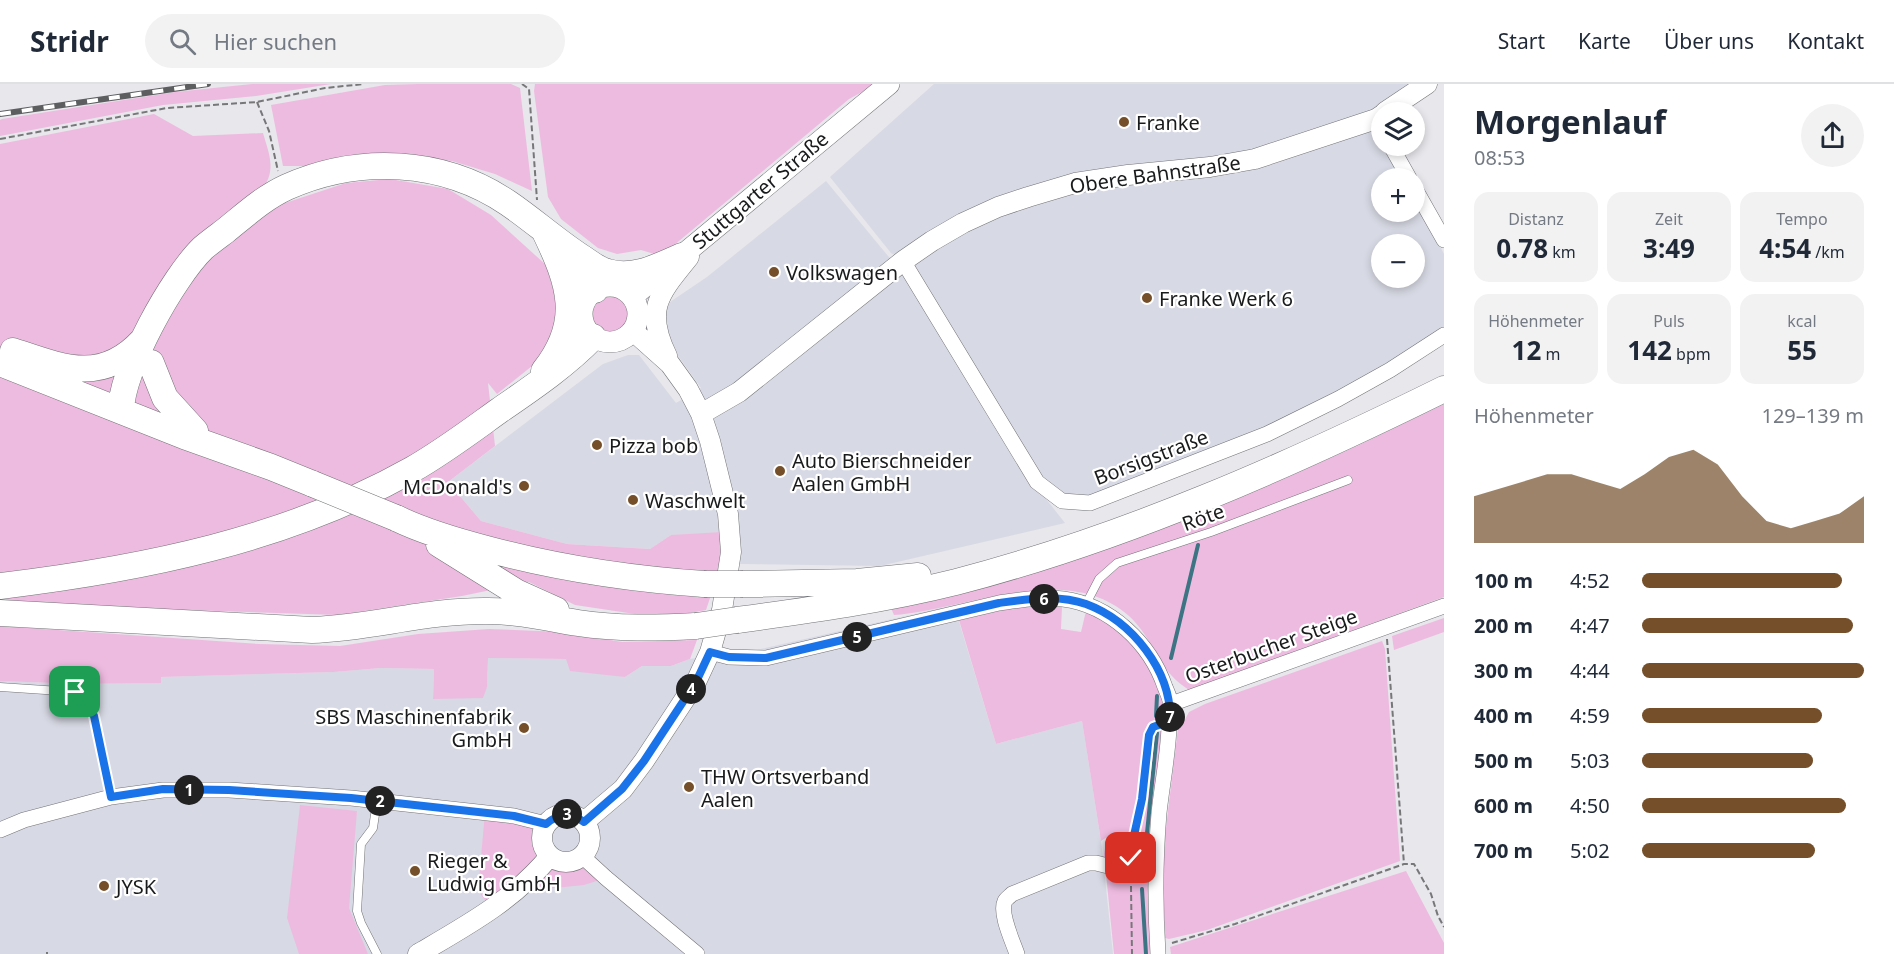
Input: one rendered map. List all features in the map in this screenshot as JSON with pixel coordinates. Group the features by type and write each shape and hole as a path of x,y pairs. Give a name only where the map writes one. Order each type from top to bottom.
{"highway":[{"path":"124,406 131,369 146,336 184,270 205,247 255,206 286,187 322,174 367,166 411,167 455,176 492,193 593,265 607,272 619,274 642,272 682,256"},
{"path":"124,406 142,387 166,321 185,283 225,230"},
{"path":"545,232 595,290"},
{"path":"520,396 555,357 565,335 568,318 568,292 565,280 545,232"},
{"path":"2,353 74,369 87,369 123,357 136,348 146,336"},
{"path":"0,586 106,572 157,562 262,532 330,509 414,468 520,396 580,350 593,337"},
{"path":"2,353 124,406 184,436 271,467 405,523 456,540 555,566 652,580 704,584 825,583 890,580 1048,554"},
{"path":"151,363 165,398 195,431"},
{"path":"0,613 312,630 344,628 433,614 488,611 525,614 577,623 650,628 696,626 828,608 892,597 975,577 1113,532 1280,466 1356,432 1444,388"},
{"path":"124,406 195,431 271,467"},
{"path":"405,523 516,592 573,616 607,626"},
{"path":"0,571 125,566 157,562"}],"main road":[{"name":"Stuttgarter Straße","path":"632,297 821,138 889,84"},
{"path":"614,286 621,288 632,297 638,314 636,326 626,337 610,343 601,341 593,337 584,327 581,313 585,300 595,290 614,286"}],"street":[{"name":"Obere Bahnstraße","path":"1403,102 1427,84"},
{"name":"Obere Bahnstraße","path":"701,414 739,392 903,261 963,223 1028,197 1085,182 1128,175 1210,167 1255,159 1371,122"},
{"path":"1425,207 1444,240"},
{"path":"670,364 655,323 659,297 708,235"},
{"name":"Borsigstraße","path":"903,261 1037,482 1062,501 1090,503 1267,434 1349,394 1444,335"},
{"path":"584,822 622,789 644,761 696,682 710,652 722,610 731,552 728,514 701,414 688,389 670,364 633,331"},
{"path":"710,652 729,657 766,658 999,603 1041,598 1063,599 1086,604 1107,614 1127,629 1146,649 1161,674 1170,704"},
{"name":"Osterbucher Steige","path":"1158,951 1155,874 1168,749 1170,704 1444,606"},
{"path":"0,830 24,820 111,797 163,789 229,790 377,801 514,816 546,824"},
{"path":"565,814 575,816 584,822 589,830 590,839 588,849 582,856 574,861 565,862 556,860 544,849 542,832 553,818 565,814"},
{"path":"417,954 476,921 516,892 535,875 550,856"},
{"path":"582,856 697,954"},
{"path":"1017,954 1003,908 1005,900 1012,894 1088,863 1131,872 1155,874"}],"lane":[{"name":"Röte","path":"1086,604 1099,579 1117,563 1211,532 1348,480"},
{"path":"0,687 75,692 87,703 94,716 111,797"},
{"path":"377,801 373,828 361,844 357,911 377,954"}],"path":[{"path":"0,139 167,108 257,102 325,88 364,84"},
{"path":"522,84 529,89 537,203"},
{"path":"257,102 269,130 278,171 286,187"},
{"path":"1386,627 1404,864"},
{"path":"1132,954 1133,840 1142,799 1149,735 1153,727 1170,721"},
{"path":"1158,951 1404,864 1414,864 1431,894 1444,927"}],"shaded area":[{"path":"252,84 331,84 256,96 163,105 0,136 0,120 2,119 175,92"},
{"path":"511,84 520,88 532,191 495,174 452,161 381,154 311,166 283,166 271,105 385,85"},
{"path":"535,84 877,84 849,99 661,256 641,250 617,254 598,248 561,219 548,197"},
{"path":"934,84 1421,84 1394,102 1371,102 1371,156 1392,156 1399,168 1371,168 1371,222 1425,222 1425,217 1444,254 1444,328 1273,433 1089,498 1065,497 1041,480 913,265 891,253 830,177"},
{"path":"154,114 193,136 263,133 271,167 264,187 285,203 346,183 390,179 448,189 491,215 546,265 557,302 553,334 537,362 497,394 488,383 495,446 448,482 481,521 567,544 650,549 671,535 722,532 722,562 706,610 678,615 635,614 575,605 529,582 462,596 338,615 0,604 0,144"},
{"path":"826,181 888,256 905,273 1035,485 1065,523 880,566 722,562 671,535 650,549 567,544 481,521 448,482 603,364 628,355 639,355 676,403 701,388 666,339 662,318 670,302 707,277"},
{"path":"609,296 616,297 622,302 627,308 627,322 622,328 616,333 609,334 602,333 596,328 591,322 590,315 591,308 596,302 602,297"},
{"path":"1444,404 1444,597 1189,690 1171,675 1129,616 1104,600 1076,592 1046,590 1015,593 894,615 891,608 1176,523 1288,477"},
{"path":"954,605 996,744 1082,721 1101,841 1113,954 0,954 0,681 81,684 161,683 161,677 334,672 381,668 434,669 433,699 487,687 488,658 567,659 625,677 642,666 671,666 690,659 756,650"},
{"path":"1035,606 1062,607 1061,629 1081,632 1086,611 1111,626 1132,644 1155,676 1163,701 1162,745 1152,810 1148,861 1150,954 1114,954 1104,854 1107,837 1101,841 1082,721 996,744 959,620 1008,609"},
{"path":"1444,618 1444,632 1394,650 1392,636"},
{"path":"0,626 259,644 340,646 418,634 489,629 564,632 622,642 697,640 690,659 671,666 642,666 625,677 570,671 566,659 488,658 487,687 483,698 433,699 434,669 381,668 334,672 161,677 161,683 81,684 0,681"},
{"path":"1382,641 1385,649 1400,861 1207,930 1165,938 1163,880 1165,836 1178,728 1181,727 1189,712 1205,704"},
{"path":"300,805 357,811 349,908 368,954 299,954 287,918"},
{"path":"485,812 546,824 543,842 550,856 564,861 582,856 606,878 584,885 516,892 492,909 478,891"},
{"path":"1406,871 1444,943 1444,954 1171,954 1170,947"}],"waterway":[{"path":"1171,658 1198,545"},
{"path":"1156,716 1157,696"},
{"path":"1144,863 1157,733"},
{"path":"1142,889 1146,954"}],"railway":[{"path":"0,114 208,84"}],"place":[{"name":"Franke","path":"1124,122"},
{"name":"Volkswagen","path":"774,272"},
{"name":"Franke Werk 6","path":"1147,298"},
{"name":"Pizza bob","path":"597,445"},
{"name":"Auto Bierschneider Aalen GmbH","path":"780,471"},
{"name":"McDonald's","path":"524,486"},
{"name":"Waschwelt","path":"633,500"},
{"name":"SBS Maschinenfabrik GmbH","path":"524,728"},
{"name":"THW Ortsverband Aalen","path":"689,787"},
{"name":"Rieger & Ludwig GmbH","path":"415,871"},
{"name":"JYSK","path":"104,886"}],"route":[{"path":"75,692 87,703 94,716 111,797 163,789 229,790 351,798 514,816 546,824 553,818 565,814 575,816 584,822 622,789 644,761 696,682 710,652 729,657 766,658 999,603 1030,598 1063,599 1086,604 1107,614 1127,629 1146,649 1161,674 1170,704 1170,721 1159,723 1153,727 1149,735 1142,799 1131,858"}]}
